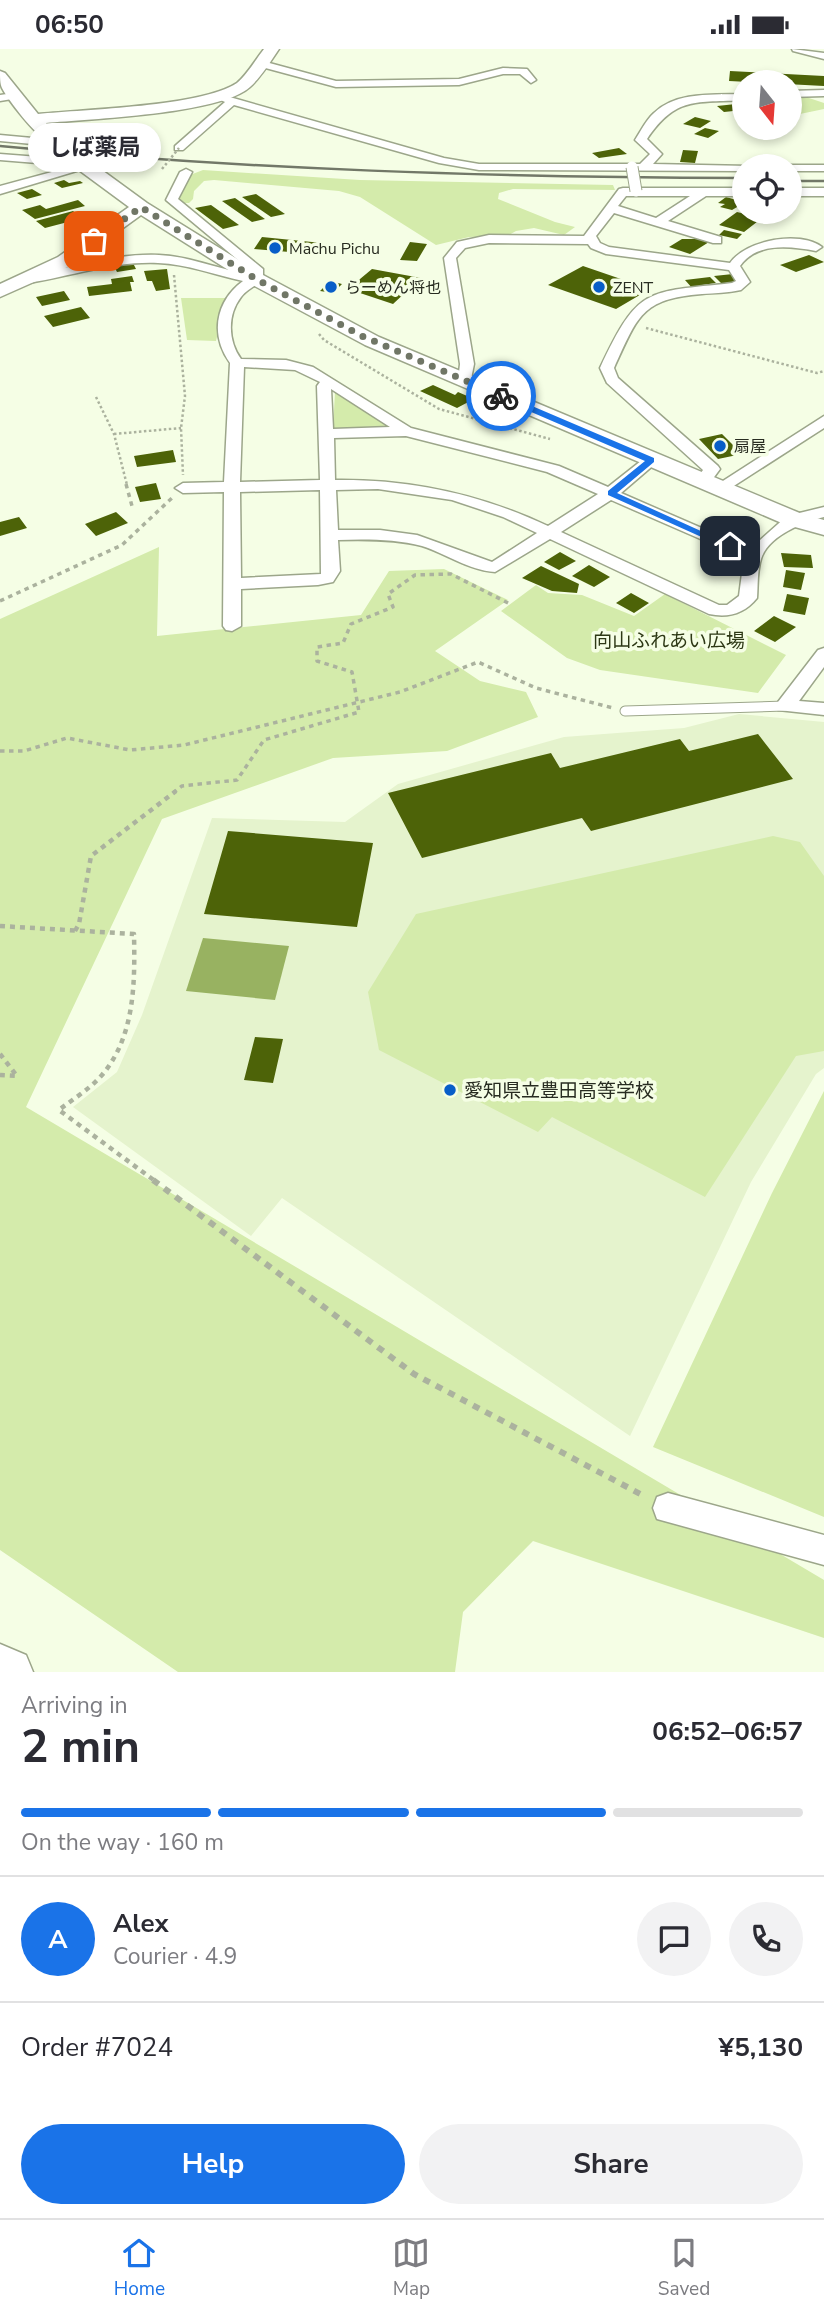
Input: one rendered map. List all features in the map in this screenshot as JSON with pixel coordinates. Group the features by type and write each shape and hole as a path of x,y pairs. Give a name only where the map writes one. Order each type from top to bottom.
{"street":[{"path":"179,148 226,99 244,85 272,49"},
{"path":"797,49 824,56"},
{"path":"262,64 336,84 459,82 513,71 523,71 531,80"},
{"path":"0,76 7,97 81,164 141,207 256,279 372,341 793,519 824,528"},
{"path":"802,94 824,93"},
{"path":"635,191 638,167 656,154 641,140 657,116 670,106 684,102 732,98"},
{"path":"32,119 226,99 443,161 467,165 534,169 732,167"},
{"path":"0,138 54,142"},
{"path":"0,157 81,164"},
{"path":"0,190 81,164"},
{"path":"802,168 824,168"},
{"path":"186,172 172,200 257,269 256,279"},
{"path":"658,222 703,191"},
{"path":"590,240 623,192 732,192"},
{"path":"802,192 824,192"},
{"path":"0,291 29,279 76,253 141,207"},
{"path":"611,208 718,240"},
{"path":"465,381 467,364 450,258 461,245 489,239 590,240 601,248 626,254 733,267 743,282 736,287 657,297 644,303 607,367 612,380 712,468 711,485"},
{"path":"733,267 738,258 750,250 769,245 800,243 816,247"},
{"path":"29,279 118,262 158,258 256,279"},
{"path":"232,626 232,486 237,363 228,353 223,338 230,303 246,283 256,279"},
{"path":"237,363 302,366 313,370 406,431"},
{"path":"232,584 324,579 331,571 330,484 324,386 330,382"},
{"path":"711,485 824,421"},
{"path":"325,434 406,431 553,469 753,556"},
{"path":"331,535 375,534 408,538 449,550 481,566 495,567 611,493 651,460"},
{"path":"183,488 389,485 455,496 491,507 720,611 736,609 748,598 753,556 768,539 793,519 824,512"},
{"path":"785,706 824,654"},
{"path":"785,706 824,709"},
{"path":"668,1508 824,1550"},
{"path":"0,1668 9,1672"}],"lane":[{"path":"625,712 785,706"}],"path":[{"path":"162,169 179,148"},
{"path":"0,601 122,545 140,533 159,508 183,488 181,428 185,396 173,261"},
{"path":"313,310 304,316 324,340 439,409 559,441"},
{"path":"630,324 817,373 824,371"},
{"path":"96,397 114,434 132,506"},
{"path":"114,434 181,428"},
{"path":"75,931 79,924 91,856 182,786 237,780 264,740 359,712 352,672 317,661 317,647 343,643 351,624 393,607 388,594 415,575 451,574 510,604"},
{"path":"0,751 24,751 67,738 130,750 184,745 400,692 478,662 536,688 625,712"},
{"path":"0,926 134,934 135,986 127,1034 102,1075 59,1110 414,1374 668,1508"},
{"path":"0,1054 17,1076 0,1075"}],"shaded area":[{"name":"愛知県立豊田高等学校","path":"739,714 824,722 824,1068 816,1074 751,1182 630,1436 282,1198 251,1236 73,1107 117,1072 142,1015 212,818 345,822 398,784 564,737 684,728"},
{"path":"203,938 289,946 275,1000 186,991"}],"green space":[{"path":"802,96 824,103 824,109 802,114"},
{"path":"203,170 360,180 613,185 615,190 513,189 499,193 498,199 555,222 575,227 564,235 534,228 516,231 507,236 469,237 436,245 360,197 339,191 214,180 204,181 194,191 193,199 189,203 180,203 178,198 190,175"},
{"path":"181,298 226,298 216,341 187,340"},
{"path":"335,392 392,427 333,429"},
{"path":"159,547 157,636 361,615 389,571 444,569 508,600 435,651 480,681 526,692 538,717 447,751 333,758 162,819 26,1107 824,1580 824,1638 533,1541 463,1612 455,1672 178,1672 0,1550 0,619"},
{"name":"向山ふれあい広場","path":"536,585 548,593 582,595 634,616 665,594 786,655 758,693 600,670 567,658 501,611"},
{"path":"773,836 800,842 824,876 824,1051 796,1056 705,1197 552,1117 538,1132 379,1050 368,992 416,914"},
{"path":"824,1091 824,1517 653,1447 772,1193"}],"building":[{"path":"802,75 824,76 824,86 802,85"},
{"path":"732,104 732,111 724,112 717,106"},
{"path":"695,117 711,121 700,128 683,124"},
{"path":"705,128 719,131 708,138 694,134"},
{"path":"619,148 627,154 599,158 592,153"},
{"path":"683,150 698,151 695,163 680,162"},
{"path":"64,180 69,183 83,183 62,188 54,183"},
{"path":"32,189 42,195 27,199 17,193"},
{"path":"256,194 285,214 271,217 242,197"},
{"path":"726,197 732,199 732,210 720,207 725,204 718,203"},
{"path":"235,198 265,219 252,222 222,201"},
{"path":"78,200 85,206 35,219 22,210 40,205 46,209"},
{"path":"211,205 239,225 223,229 195,208"},
{"path":"73,211 83,218 45,228 36,221"},
{"path":"732,216 732,224 754,224 744,232 719,225"},
{"path":"724,230 742,234 737,239 719,235"},
{"path":"262,237 332,244 325,255 254,249"},
{"path":"682,239 709,242 690,254 669,247"},
{"path":"410,242 427,244 417,261 400,260"},
{"path":"809,255 824,262 796,272 780,265"},
{"path":"133,263 136,269 117,272 114,266"},
{"name":"ZENT","path":"583,266 650,289 616,309 548,285"},
{"path":"167,269 170,289 156,291 152,281 147,281 144,271"},
{"path":"372,269 421,278 393,304 348,289"},
{"path":"733,274 741,281 722,284 714,276"},
{"path":"132,276 132,291 89,296 87,287 112,284 111,279"},
{"path":"710,277 716,283 702,285 705,288 693,289 685,280"},
{"name":"らーめん将也","path":"330,281 342,284 333,293 320,291"},
{"path":"64,291 70,300 42,306 36,297"},
{"path":"81,307 90,318 53,327 44,316"},
{"path":"433,385 455,395 458,392 474,399 457,408 420,391"},
{"name":"扇屋","path":"722,434 742,454 718,459 699,439"},
{"path":"173,450 176,462 137,467 134,456"},
{"path":"156,483 161,499 140,502 135,487"},
{"path":"116,512 128,523 96,536 85,524"},
{"path":"19,517 27,528 0,536 0,522"},
{"path":"560,552 576,561 559,570 544,562"},
{"path":"781,553 811,555 813,568 784,567"},
{"path":"589,565 610,577 594,587 572,576"},
{"path":"541,566 579,584 577,593 552,591 522,578"},
{"path":"786,570 805,573 801,590 783,587"},
{"path":"631,593 649,603 634,613 616,603"},
{"path":"787,594 809,598 805,615 783,611"},
{"path":"774,616 796,627 775,642 754,631"},
{"path":"758,734 793,779 591,831 582,818 422,858 388,793 551,753 560,768 680,739 689,751"},
{"path":"228,831 373,843 357,927 204,914"},
{"path":"255,1037 283,1039 273,1083 244,1080"}],"railway":[{"path":"0,146 186,161 372,171 732,178"},
{"path":"802,181 824,181"}],"way so far":[{"path":"94,241 141,207 256,279 362,336 501,396"}],"place":[{"name":"しば薬局","path":"94,241"},
{"name":"Machu Pichu","path":"275,248"},
{"name":"らーめん将也","path":"331,287"},
{"name":"ZENT","path":"599,287"},
{"name":"扇屋","path":"720,446"},
{"name":"愛知県立豊田高等学校","path":"450,1090"}],"route":[{"path":"501,396 651,460 611,493 730,546"}]}
